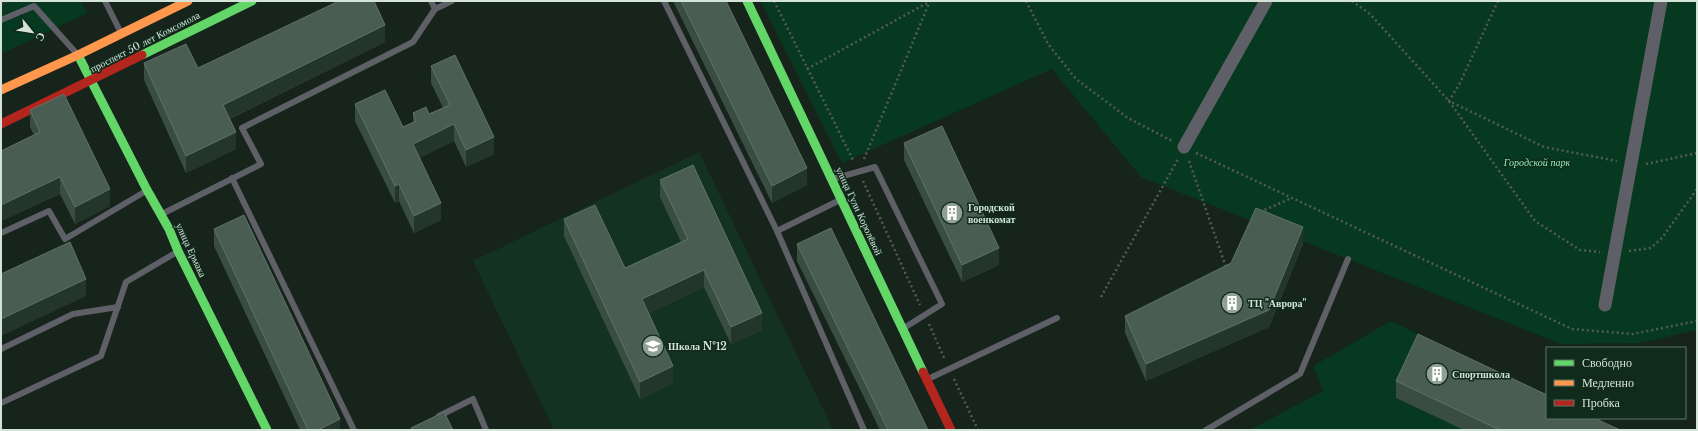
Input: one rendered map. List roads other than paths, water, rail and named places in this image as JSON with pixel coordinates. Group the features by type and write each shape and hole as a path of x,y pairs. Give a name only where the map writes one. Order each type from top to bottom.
{"street":[{"name":"проспект 50 лет Комсомола","path":"1,90 121,35 188,1"},
{"name":"проспект 50 лет Комсомола","path":"1,124 252,1"},
{"name":"улица Гули Королёвой","path":"747,1 951,430"},
{"path":"1184,147 1266,1"},
{"path":"1605,305 1661,1"},
{"name":"проспект 50 лет Комсомола","path":"78,55 91,81"},
{"name":"улица Ермака","path":"91,81 147,190 169,229 178,251 267,430"}],"lane":[{"path":"105,1 121,35"},
{"path":"431,1 435,9"},
{"path":"161,215 261,164 242,128 413,42 435,9 452,1"},
{"path":"664,1 777,231 864,430"},
{"path":"1,20 34,6 78,55"},
{"path":"832,179 875,167 942,304 903,329"},
{"path":"232,178 354,430"},
{"path":"1,233 49,211 64,238 147,190"},
{"path":"777,231 841,200"},
{"path":"1,404 101,356 126,282 178,251"},
{"path":"1206,430 1300,374 1348,260"},
{"path":"1,348 74,314 118,307"},
{"path":"927,380 1057,318"},
{"path":"430,420 473,399 486,430"}],"place":[{"name":"Городской военкомат","path":"952,213"},
{"name":"ТЦ \"Аврора\"","path":"1232,303"},
{"name":"Школа №12","path":"653,346"},
{"name":"Спортшкола","path":"1437,374"}],"park label":[{"name":"Городской парк","path":"1537,162"}]}
